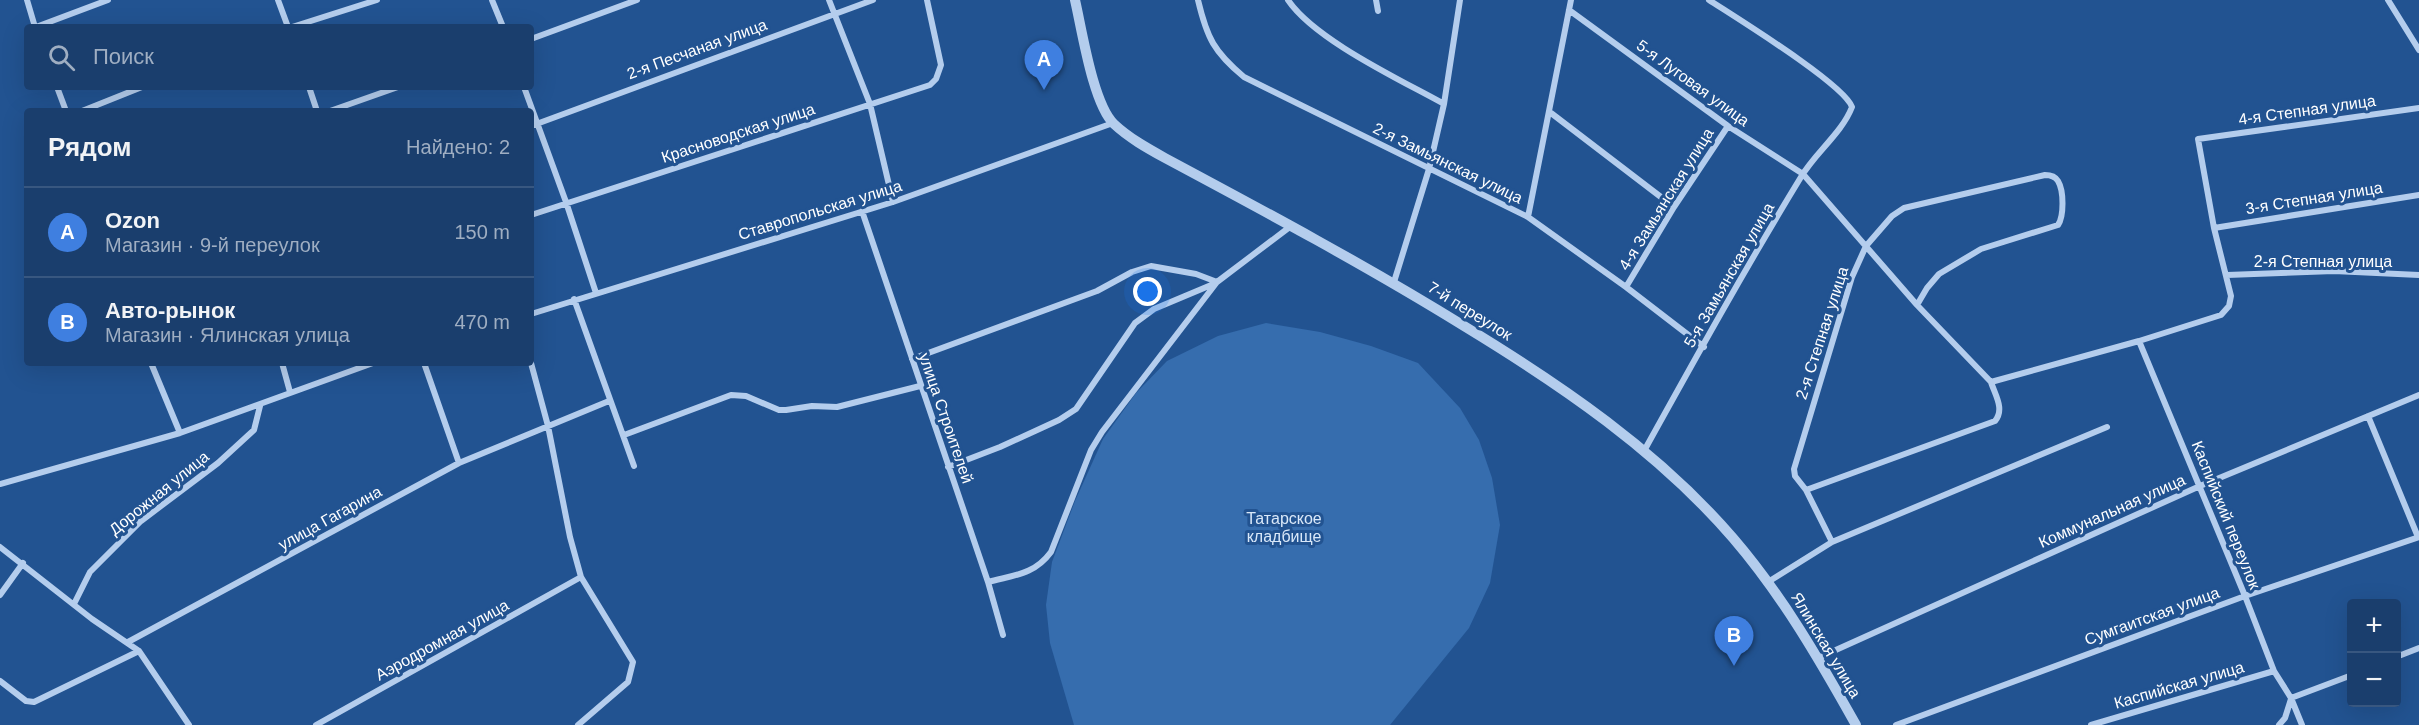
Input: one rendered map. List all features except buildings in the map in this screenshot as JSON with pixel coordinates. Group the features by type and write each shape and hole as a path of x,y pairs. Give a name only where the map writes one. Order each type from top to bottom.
{"street":[{"path":"27,0 34,24"},
{"path":"43,24 108,0"},
{"path":"278,0 289,24"},
{"path":"300,24 377,0"},
{"path":"492,0 502,24"},
{"path":"534,38 637,0"},
{"path":"829,0 870,104 893,202"},
{"name":"2-я Песчаная улица","path":"534,125 873,0"},
{"name":"Красноводская улица","path":"534,214 930,85 936,79 941,65 927,0"},
{"path":"1075,0 1097,92 1113,123"},
{"name":"2-я Замьянская улица","path":"1198,0 1210,41 1229,65 1244,77 1528,218 1626,287 1704,347"},
{"path":"1288,0 1311,23 1340,45 1444,104"},
{"path":"1376,0 1378,11"},
{"path":"1394,282 1429,169 1444,104 1460,0"},
{"path":"1528,218 1551,113 1571,0"},
{"name":"5-я Замьянская улица","path":"1644,451 1721,313 1803,174 1846,119 1852,107 1847,98 1815,71 1709,0"},
{"path":"2388,0 2419,51"},
{"name":"5-я Луговая улица","path":"1569,10 1728,126 1803,174 1917,305 1991,382"},
{"path":"58,90 65,108"},
{"path":"90,108 134,90"},
{"path":"310,90 316,108"},
{"path":"338,108 390,90"},
{"path":"525,90 530,108"},
{"name":"4-я Степная улица","path":"2214,228 2198,139 2419,108"},
{"path":"1551,113 1674,207"},
{"name":"Ставропольская улица","path":"534,313 893,202 1113,123"},
{"name":"7-й переулок","path":"1113,123 1138,142 1165,158 1394,282 1511,355 1594,412 1644,451 1703,505 1768,582"},
{"path":"534,125 566,202 596,293"},
{"name":"4-я Замьянская улица","path":"1626,287 1674,207 1728,126"},
{"name":"2-я Степная улица","path":"1832,542 1806,490 1795,476 1794,469 1852,277 1866,246 1892,216 1904,208 2045,175 2059,182 2062,216 2058,225 1981,249 1939,274 1917,305"},
{"name":"3-я Степная улица","path":"2214,228 2419,195"},
{"name":"улица Строителей","path":"862,211 988,582 1003,635"},
{"path":"948,467 1010,443 1059,420 1076,409 1135,324 1154,309 1217,282 1292,225"},
{"path":"1806,490 1995,421 2000,408 1991,382 2221,315 2229,306 2231,296 2214,228"},
{"path":"912,359 1015,319 1097,291 1132,272 1151,266 1196,274 1217,282"},
{"name":"2-я Степная улица","path":"2227,275 2334,271 2419,275"},
{"path":"988,582 1030,571 1043,562 1051,552 1096,441 1217,282"},
{"path":"574,299 634,466"},
{"name":"Каспийский переулок","path":"2139,340 2274,671 2291,698 2302,725"},
{"path":"152,366 180,433"},
{"path":"283,366 290,392"},
{"name":"Дорожная улица","path":"0,484 180,433 260,406 290,392 365,366"},
{"path":"425,366 459,463"},
{"path":"532,366 548,426 570,537 581,577 633,662 627,682 578,725"},
{"path":"624,435 731,395 746,396 779,410 786,410 812,406 837,407 921,386"},
{"name":"Коммунальная улица","path":"1818,658 2200,486 2419,395"},
{"name":"улица Гагарина","path":"128,642 459,463 609,401"},
{"name":"Дорожная улица","path":"74,604 85,580 96,565 141,521 218,463 254,430 260,406"},
{"path":"2368,416 2419,537"},
{"path":"1768,582 1832,542 2107,427"},
{"name":"Сумгаитская улица","path":"1896,725 2245,596 2419,537"},
{"path":"0,547 139,651 189,725"},
{"path":"0,595 23,563"},
{"name":"Аэродромная улица","path":"316,725 581,577"},
{"name":"Ялинская улица","path":"1768,582 1818,658 1856,725"},
{"path":"2401,655 2419,648"},
{"path":"0,681 26,701 34,702 139,651"},
{"name":"Каспийская улица","path":"2091,725 2274,671"},
{"path":"2279,725 2285,718 2291,698 2347,677"}],"green space":[{"name":"Татарское кладбище","path":"1266,323 1320,332 1371,346 1418,363 1460,408 1479,440 1492,478 1500,525 1490,583 1469,628 1390,725 1074,725 1050,643 1046,605 1052,562 1075,501 1103,439 1136,393 1167,361 1218,336"}],"place":[{"name":"Ozon","path":"1044,90"},
{"name":"Авто-рынок","path":"1734,666"}]}
